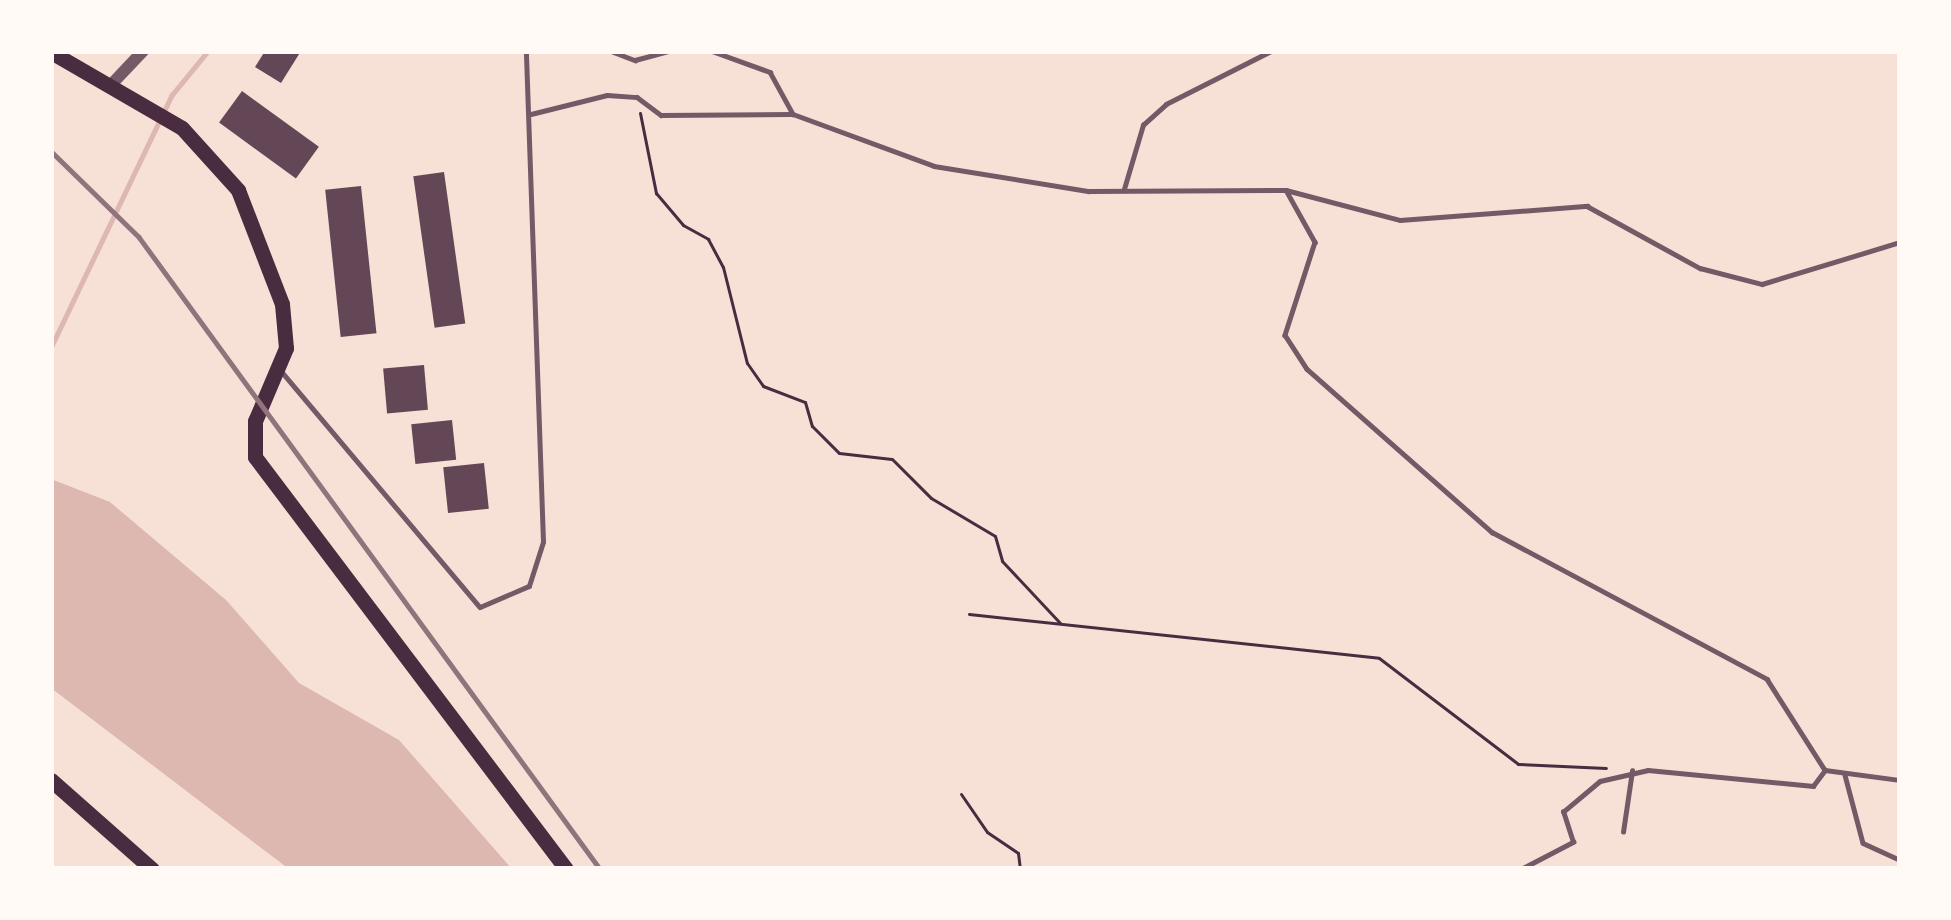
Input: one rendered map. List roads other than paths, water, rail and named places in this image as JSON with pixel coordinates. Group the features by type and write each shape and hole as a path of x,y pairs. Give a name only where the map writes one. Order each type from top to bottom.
{"main road":[{"path":"51,52 182,128 238,190 283,304 282,372 267,392 255,422 255,457 566,869"},
{"path":"51,780 152,869"}],"street":[{"path":"109,87 142,51"}],"lane":[{"path":"282,372 480,607 529,586 543,542 526,51"},
{"path":"611,51 635,60 669,51"},
{"path":"712,51 770,72 793,114"},
{"path":"1124,189 1143,125 1166,104 1271,51"},
{"path":"531,114 607,95 637,97 661,115 793,114 934,166 1089,191 1286,190 1400,220 1587,206 1700,268 1762,284 1900,242"},
{"path":"1286,190 1315,242 1285,335 1307,369 1492,532 1767,679 1825,770 1900,780"},
{"path":"1521,869 1573,842 1563,812 1573,799 1632,771 1814,786 1825,770"},
{"path":"1623,832 1632,771"},
{"path":"1845,775 1862,843 1900,860"}],"waterway":[{"path":"51,347 171,96 208,51"}],"railway":[{"path":"51,151 139,237 600,869"}]}
